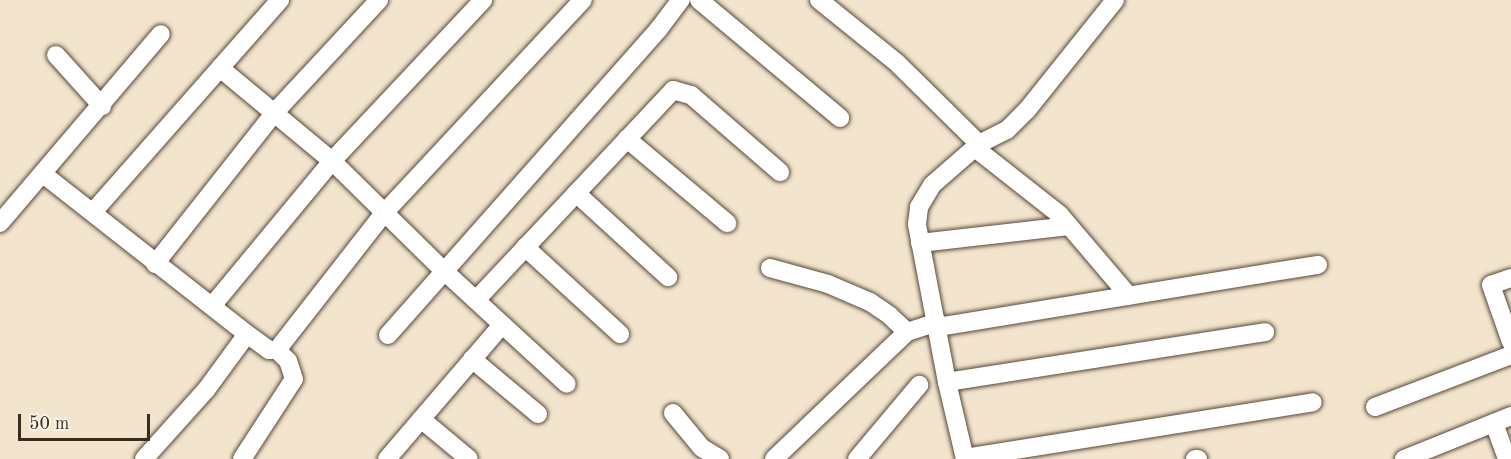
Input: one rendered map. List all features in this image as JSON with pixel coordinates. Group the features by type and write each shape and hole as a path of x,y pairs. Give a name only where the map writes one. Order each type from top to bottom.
{"street":[{"path":"93,212 280,0"},
{"path":"155,264 275,112 379,0"},
{"path":"212,306 332,161 483,0"},
{"path":"277,350 385,212 583,0"},
{"path":"388,335 443,270 658,30 681,0"},
{"path":"699,0 840,118"},
{"path":"819,0 897,63 977,146 1060,215 1129,296"},
{"path":"1115,0 1027,110 1007,130 977,146 932,185 919,207 916,224 947,382 965,458 1313,402"},
{"path":"0,223 161,34"},
{"path":"56,55 102,106"},
{"path":"220,68 332,161 443,270 567,384"},
{"path":"476,300 673,90 691,95 780,172"},
{"path":"627,139 727,223"},
{"path":"44,174 155,264 269,350 277,350 288,361 294,379 242,459"},
{"path":"576,193 668,277"},
{"path":"920,243 1069,226"},
{"path":"525,247 620,334"},
{"path":"774,459 907,332 937,325 1318,265"},
{"path":"770,268 828,284 870,302 889,315 907,332"},
{"path":"1511,278 1491,285 1511,342"},
{"path":"387,459 502,325"},
{"path":"947,382 1265,332"},
{"path":"144,459 206,390 247,334"},
{"path":"1375,407 1511,355"},
{"path":"472,359 538,414"},
{"path":"857,459 919,385"},
{"path":"674,413 702,448 720,459"},
{"path":"421,419 469,459"},
{"path":"1404,459 1502,420 1507,459"}]}
